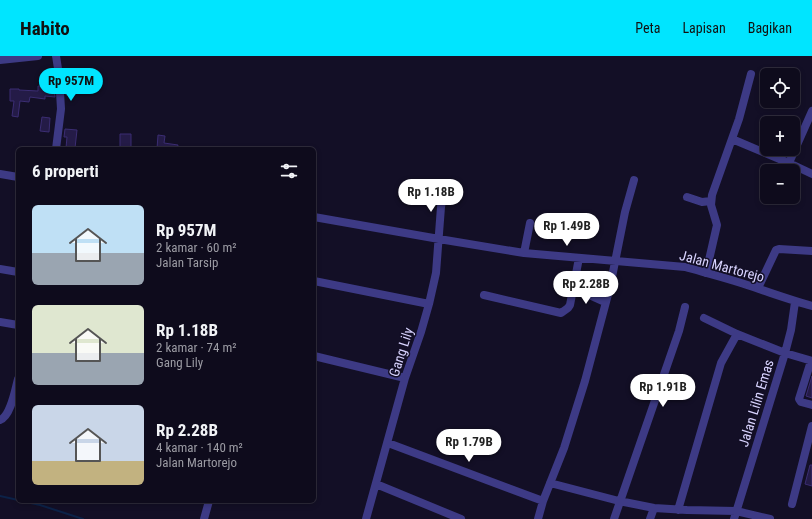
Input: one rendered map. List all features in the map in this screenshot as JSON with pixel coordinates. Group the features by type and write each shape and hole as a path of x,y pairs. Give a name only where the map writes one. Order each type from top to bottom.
{"street":[{"path":"0,60 38,56"},
{"path":"56,56 59,75 61,109 56,147"},
{"path":"706,273 717,225 712,210 711,201 714,187 739,119 751,74"},
{"path":"789,163 812,111"},
{"path":"732,139 812,174"},
{"path":"0,174 16,177"},
{"path":"538,519 543,501 564,448 585,381 616,262 625,212 634,180"},
{"name":"Gang Lily","path":"366,519 406,378 429,304 436,273 444,190"},
{"path":"687,197 702,202 711,201"},
{"name":"Jalan Martorejo","path":"316,217 524,253 684,267 758,288 795,302 812,306"},
{"path":"524,253 530,223"},
{"path":"758,288 776,250 812,251"},
{"path":"484,295 561,312 570,305 579,258"},
{"path":"0,269 16,272"},
{"path":"316,281 429,304"},
{"path":"574,288 606,302"},
{"name":"Jalan Lilin Emas","path":"735,515 785,353 791,330 795,302"},
{"path":"614,519 679,331 685,307"},
{"path":"704,318 737,334 785,353 811,361 799,399 801,402 812,405"},
{"path":"0,322 16,325"},
{"path":"678,510 721,363 737,334"},
{"path":"316,356 406,378"},
{"path":"2,419 9,412 16,386"},
{"path":"792,504 812,426"},
{"path":"388,443 543,501"},
{"path":"550,483 619,502 654,508 770,519"},
{"path":"376,484 461,519"},
{"path":"204,519 208,503"},
{"path":"650,519 654,508"},
{"path":"685,519 687,510"}],"building":[{"path":"95,72 95,79 83,80 82,93 66,95 65,87 73,87 72,73"},
{"path":"38,86 54,90 55,97 45,96 45,99 30,97 29,102 20,101 18,117 12,116 14,101 10,101 10,89 38,91"},
{"path":"42,117 50,118 49,132 40,131"},
{"path":"65,129 77,130 75,147 66,147 67,137 64,137"},
{"path":"120,134 131,134 131,147 120,147"},
{"path":"158,135 165,136 164,143 178,145 178,147 157,147"},
{"path":"812,376 812,398 806,396"},
{"path":"810,465 812,465 812,486 805,484"}],"waterway":[{"path":"0,496 16,500"},
{"path":"31,503 83,519"}]}
